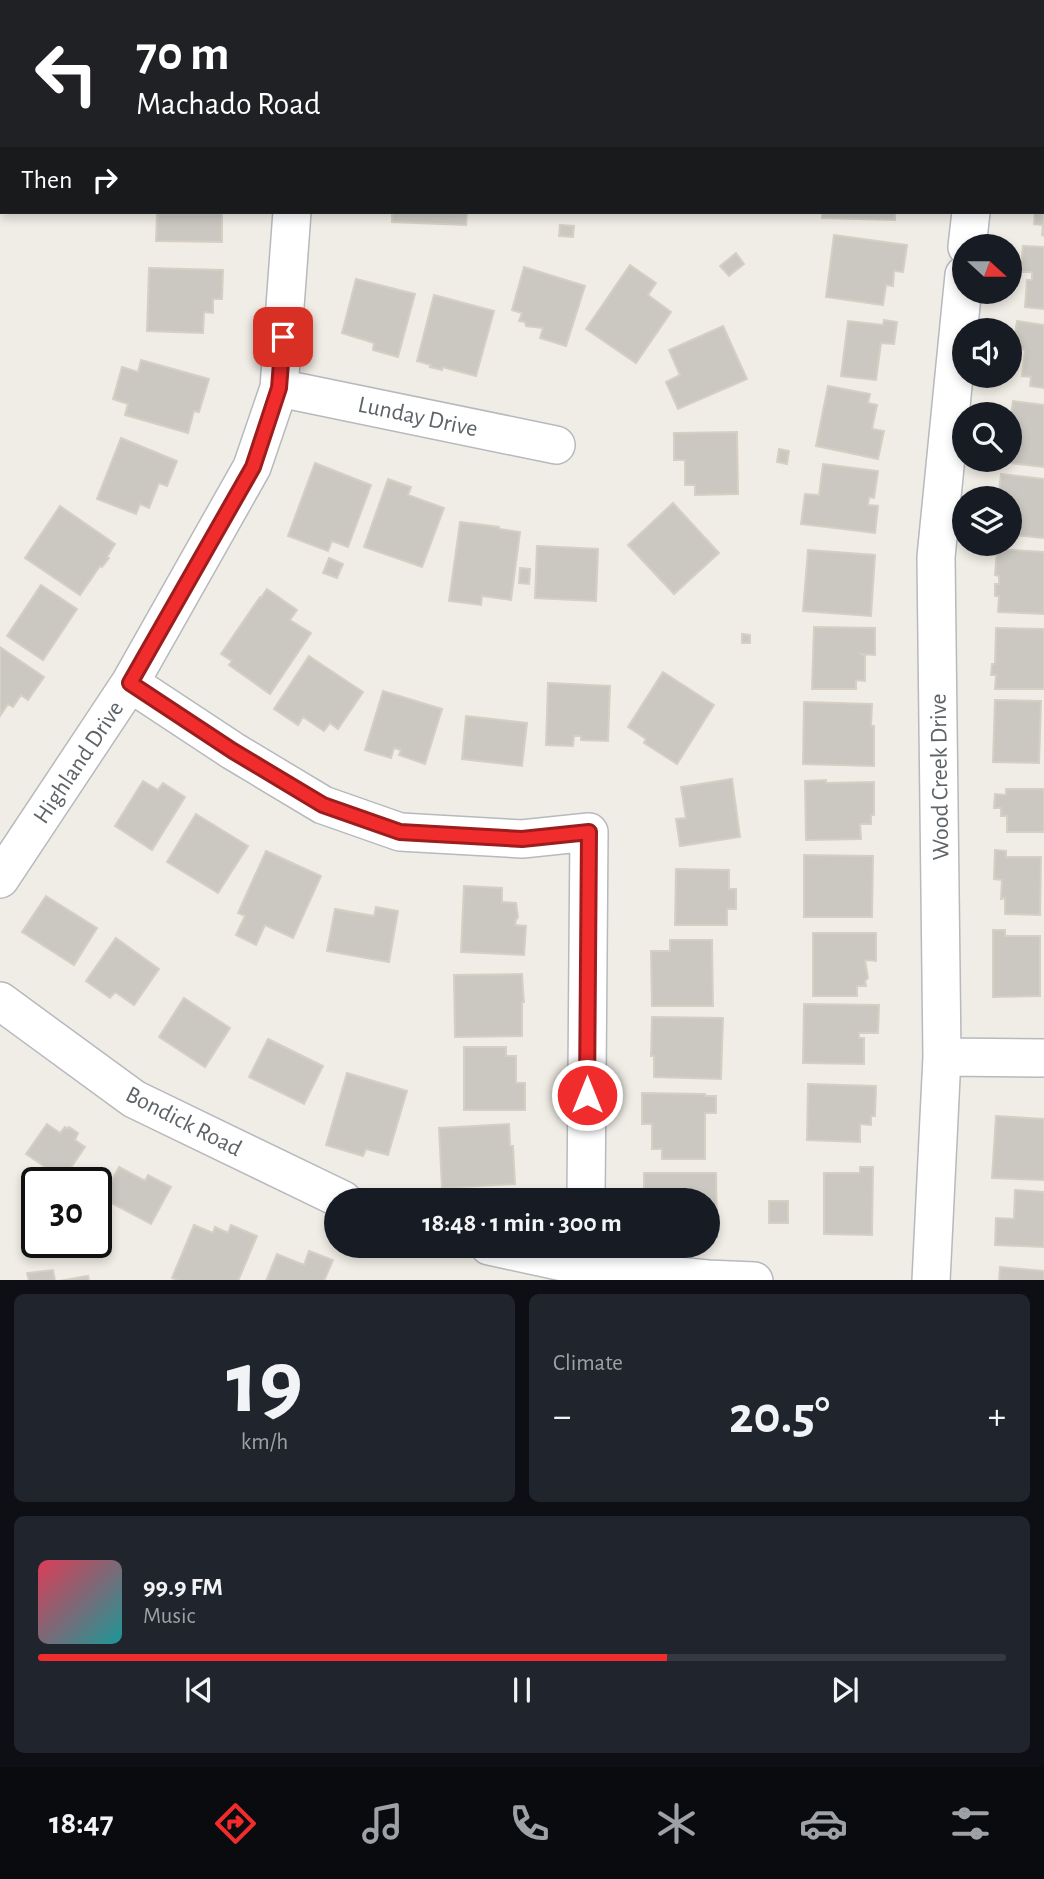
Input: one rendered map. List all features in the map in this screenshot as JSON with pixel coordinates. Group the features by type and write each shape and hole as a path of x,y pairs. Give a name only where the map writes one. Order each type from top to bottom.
{"street":[{"name":"Highland Drive","path":"0,879 130,683 253,467 279,388 292,214"},
{"path":"968,234 971,214"},
{"name":"Wood Creek Drive","path":"931,1280 942,1058 936,557 961,304"},
{"name":"Lunday Drive","path":"279,388 556,444"},
{"path":"130,683 233,751 323,805 400,832 522,839 589,832 586,1188"},
{"name":"Bondick Road","path":"0,1001 134,1099 324,1191"},
{"path":"942,1058 1044,1058"},
{"path":"597,1258 707,1279 754,1280"}],"building":[{"path":"157,214 222,214 222,242 156,241"},
{"path":"392,214 467,214 466,225 392,222"},
{"path":"822,214 895,214 895,220 822,218"},
{"path":"1035,214 1044,214 1044,236 1043,225 1034,224"},
{"path":"560,225 574,226 573,237 559,236"},
{"path":"834,235 907,245 903,272 894,271 893,286 886,285 883,305 826,297"},
{"path":"1023,246 1044,247 1044,309 1025,307 1027,280 1032,280 1032,272 1022,272"},
{"path":"736,253 744,264 729,276 720,266"},
{"path":"630,265 656,283 648,295 671,312 636,363 586,329"},
{"path":"524,267 585,286 566,346 540,338 543,328 526,326 525,322 519,321 522,313 512,310"},
{"path":"149,268 223,270 222,299 213,299 213,313 204,312 203,333 147,331"},
{"path":"356,279 415,294 398,357 373,350 374,343 342,333"},
{"path":"434,295 494,311 476,376 442,367 442,370 430,367 431,365 417,361"},
{"path":"884,320 897,322 894,344 881,343 876,380 841,376 848,321 883,325"},
{"path":"1022,322 1044,325 1044,388 1030,386 1031,377 1022,376 1025,350 1022,350"},
{"path":"723,326 747,379 678,409 666,382 680,375 669,350"},
{"path":"141,360 209,379 199,412 194,411 188,433 125,415 128,404 113,399 122,367 138,372"},
{"path":"828,386 870,394 868,403 877,405 872,429 884,431 878,459 816,446"},
{"path":"1022,402 1044,405 1044,467 1022,464"},
{"path":"737,432 738,494 695,495 695,485 685,485 685,460 674,460 674,433"},
{"path":"121,438 177,461 167,486 159,483 149,508 140,504 136,514 97,499"},
{"path":"779,449 789,451 787,464 777,462"},
{"path":"315,463 371,485 348,547 332,541 328,551 288,536"},
{"path":"823,464 878,471 874,498 869,497 868,505 878,506 875,533 801,524 805,494 819,495"},
{"path":"1001,474 1044,479 1044,538 1022,536 1022,486 1000,486"},
{"path":"388,479 411,487 408,495 444,508 422,567 364,547"},
{"path":"673,503 719,553 674,594 628,545"},
{"path":"60,506 115,544 107,557 109,558 100,566 80,595 25,558"},
{"path":"460,522 520,532 511,600 482,596 481,605 449,601"},
{"path":"537,546 598,549 596,601 535,598"},
{"path":"808,550 875,555 871,616 803,611"},
{"path":"1022,551 1044,552 1044,614 998,612 999,596 995,596 995,584 999,584 999,576 995,575 996,556 1022,556"},
{"path":"329,558 343,564 337,578 323,573"},
{"path":"520,568 530,569 529,584 519,583"},
{"path":"41,585 77,609 43,660 7,636"},
{"path":"267,589 297,610 290,620 311,633 270,694 229,665 232,661 221,654"},
{"path":"814,627 875,628 875,655 862,654 865,656 865,681 856,680 856,689 812,689"},
{"path":"996,628 1044,629 1044,689 995,689 996,675 991,675 992,664 995,664"},
{"path":"742,634 750,635 750,643 742,643"},
{"path":"0,647 44,677 28,700 21,695 13,707 8,704 0,716"},
{"path":"309,656 363,692 338,729 330,723 324,731 303,717 298,725 274,709"},
{"path":"663,672 714,705 677,764 644,743 646,739 628,727"},
{"path":"548,683 610,686 608,741 581,740 581,736 574,736 573,746 546,745"},
{"path":"383,691 442,709 425,764 399,755 401,750 394,748 391,758 365,750"},
{"path":"995,700 1041,701 1039,763 993,762"},
{"path":"804,702 872,704 874,766 803,764"},
{"path":"466,716 527,723 522,766 462,759"},
{"path":"732,779 740,837 680,846 676,819 686,818 681,787"},
{"path":"826,780 826,783 874,782 874,815 871,815 871,824 860,824 861,839 806,840 805,781"},
{"path":"143,781 158,790 163,783 185,797 152,850 115,826"},
{"path":"1006,789 1044,789 1044,832 1007,832 1007,816 1001,816 1001,808 994,808 995,794 1006,795"},
{"path":"196,814 248,846 218,893 167,862"},
{"path":"995,850 1006,851 1006,857 1041,857 1040,915 1005,914 1005,898 1001,899 1002,880 994,879"},
{"path":"266,851 321,876 293,938 265,925 256,945 236,935 245,916 238,913"},
{"path":"804,855 873,856 872,917 804,917"},
{"path":"676,869 729,870 729,889 736,889 736,909 727,909 727,925 675,925"},
{"path":"464,886 502,888 502,902 516,903 518,917 515,925 526,926 524,955 461,952"},
{"path":"46,896 97,928 74,965 22,932"},
{"path":"376,907 398,911 389,962 327,951 335,909 374,916"},
{"path":"993,930 1005,930 1005,936 1040,936 1040,996 993,997"},
{"path":"813,933 876,933 876,961 865,960 868,978 865,981 866,986 857,986 857,996 813,996"},
{"path":"116,938 159,969 134,1005 115,992 110,998 86,981"},
{"path":"670,940 712,940 713,1006 652,1006 651,951 670,951"},
{"path":"522,974 522,1036 455,1037 454,975"},
{"path":"184,998 230,1028 205,1067 159,1037"},
{"path":"804,1004 879,1005 878,1033 859,1033 859,1038 864,1038 864,1064 803,1063"},
{"path":"652,1017 723,1018 721,1079 654,1077 654,1056 651,1056"},
{"path":"268,1039 323,1066 304,1104 249,1077"},
{"path":"464,1047 506,1047 506,1056 516,1056 516,1083 525,1083 525,1110 464,1110"},
{"path":"347,1073 407,1091 388,1155 366,1149 363,1156 326,1145"},
{"path":"808,1084 876,1086 875,1116 871,1116 871,1125 860,1124 860,1142 807,1140"},
{"path":"642,1093 716,1096 716,1113 705,1113 705,1159 662,1159 662,1149 652,1149 652,1124 642,1124"},
{"path":"996,1116 1044,1119 1044,1180 992,1178"},
{"path":"47,1124 60,1133 65,1127 69,1127 78,1133 75,1140 85,1147 71,1167 45,1167 26,1154"},
{"path":"509,1124 515,1184 442,1188 439,1128"},
{"path":"119,1167 145,1181 148,1175 171,1187 151,1224 112,1203 112,1180"},
{"path":"860,1167 873,1167 872,1235 824,1234 824,1173 860,1173"},
{"path":"644,1173 716,1173 716,1188 644,1188"},
{"path":"1015,1190 1044,1192 1044,1247 995,1245 996,1218 1014,1219"},
{"path":"769,1201 788,1201 788,1223 769,1223"},
{"path":"194,1225 213,1233 215,1227 228,1233 231,1225 257,1236 238,1280 172,1278"},
{"path":"309,1251 333,1260 324,1280 266,1280 277,1254 304,1265"},
{"path":"1000,1267 1044,1271 1044,1280 999,1280"},
{"path":"53,1270 55,1280 29,1280 27,1273"},
{"path":"88,1276 89,1280 65,1280"}],"route":[{"path":"283,337 279,388 253,467 130,683 233,751 323,805 400,832 522,839 589,832 587,1095"}]}
